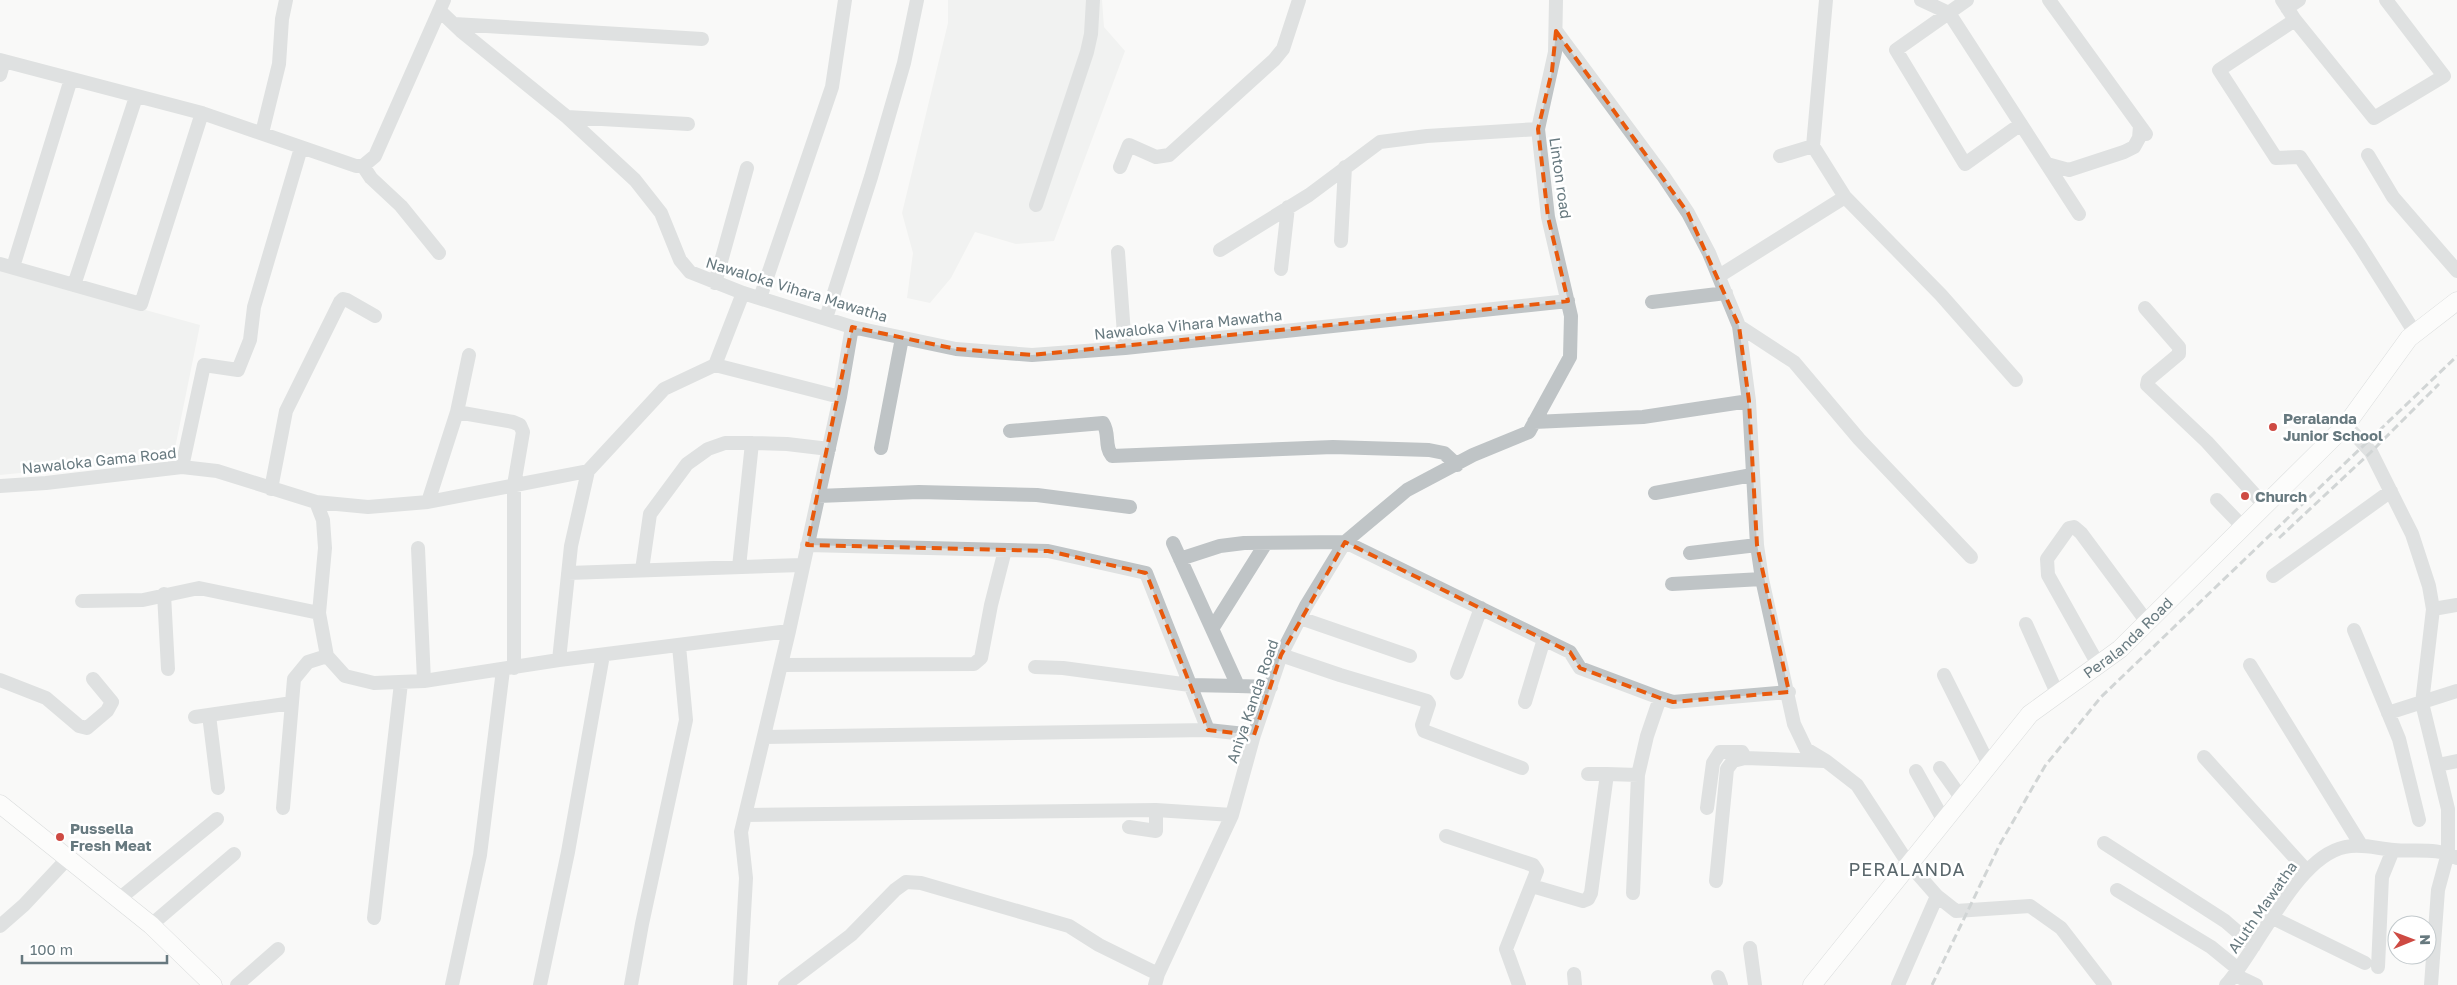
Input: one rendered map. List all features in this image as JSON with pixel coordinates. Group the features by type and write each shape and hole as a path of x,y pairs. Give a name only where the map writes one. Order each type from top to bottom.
{"main road":[{"name":"Peralanda Road","path":"1812,985 1908,863 2030,714 2057,693 2099,666 2147,622 2346,425 2396,354 2415,333 2457,301"},
{"path":"0,804 151,924 212,985"}],"street":[{"path":"262,133 279,64 282,19 286,0"},
{"path":"760,298 832,87 845,0"},
{"path":"826,318 871,177 904,63 917,0"},
{"path":"1036,205 1087,52 1091,34 1093,0"},
{"path":"1120,167 1129,145 1156,157 1169,155 1274,60 1283,49 1299,0"},
{"name":"Linton road","path":"1556,0 1556,32 1552,71 1538,129 1548,217 1568,301"},
{"path":"1826,0 1813,146 1846,197 1941,295 2016,380"},
{"path":"1921,0 1949,13 2079,214"},
{"path":"1967,0 1896,50 1966,164 2021,124"},
{"path":"2047,164 2069,170 2124,152 2134,147 2143,130 2049,0"},
{"path":"2289,3 2295,20 2374,118 2444,76 2386,0"},
{"path":"362,166 375,156 442,5"},
{"name":"Nawaloka Vihara Mawatha","path":"442,5 454,24 567,117 634,180 661,213 680,260 690,272 714,283 852,327 956,349 1032,355 1125,348 1568,301"},
{"path":"2295,20 2219,70 2276,158 2300,157 2360,246 2415,333"},
{"path":"454,24 702,38"},
{"path":"1556,32 1664,176 1688,213 1719,276 1739,326 1749,401 1756,545 1762,580 1789,692 1794,724 1801,741 1806,749 1826,761 1857,785 1908,863 1937,896 1956,911 2030,906 2061,928 2105,985"},
{"path":"0,75 2,61 202,113 301,148 362,166 371,178 401,206 440,253"},
{"path":"70,79 6,265 141,304 202,113"},
{"path":"74,285 136,96"},
{"path":"567,117 688,124"},
{"path":"1220,250 1309,195 1380,142 1427,136 1538,129"},
{"path":"1780,156 1813,146"},
{"path":"182,467 204,365 238,370 250,340 254,307 301,148"},
{"path":"2368,155 2393,198 2457,271"},
{"path":"1341,242 1345,167"},
{"path":"714,283 747,168"},
{"path":"1719,276 1846,197"},
{"path":"1281,269 1288,207"},
{"path":"1118,252 1125,348"},
{"path":"715,365 743,292"},
{"path":"1652,302 1726,293"},
{"path":"271,489 286,411 340,302 343,299 347,300 375,316"},
{"name":"Aniya Kanda Road","path":"1157,980 1232,815 1254,735 1282,655 1300,618 1345,542 1407,490 1473,455 1529,432 1570,357 1571,316 1568,301"},
{"path":"2145,308 2179,347 2179,354 2148,380 2147,385 2207,442 2265,506"},
{"path":"1739,326 1794,362 1859,439 1971,557"},
{"path":"740,985 746,878 741,832 782,665 802,565 840,397 852,327"},
{"path":"881,448 902,338"},
{"path":"428,502 456,412 469,355"},
{"path":"559,660 571,546 588,471 664,389 715,365 840,397"},
{"path":"1534,422 1643,417 1749,401"},
{"path":"452,985 480,855 509,669 514,486 523,432 520,425 513,422 456,412"},
{"path":"1010,431 1103,423 1106,429 1107,450 1112,456 1333,447 1444,452 1457,465"},
{"path":"2346,425 2371,452 2412,534 2429,586 2433,609 2422,703 2448,809 2453,855 2438,890 2431,985"},
{"path":"642,570 650,514 687,464 708,449 724,443 752,443 788,444 829,449"},
{"path":"739,567 752,443"},
{"name":"Nawaloka Gama Road","path":"0,486 46,483 182,467 217,471 316,502 368,507 428,502 588,471"},
{"path":"1656,493 1752,475"},
{"path":"2273,576 2391,491"},
{"path":"818,496 919,492 1027,495 1130,507"},
{"path":"2217,500 2242,528"},
{"path":"316,502 323,520 325,548 319,613 327,656 345,676 374,683 424,681 559,660 789,631"},
{"path":"2099,666 2048,576 2047,559 2069,528 2074,527 2081,532 2147,622"},
{"path":"1180,559 1220,546 1266,543 1345,542 1570,652 1580,668 1660,698 1673,702 1789,692"},
{"path":"1173,543 1238,686"},
{"path":"1212,629 1266,543"},
{"path":"807,545 1048,551 1146,573 1208,730"},
{"path":"1690,553 1756,545"},
{"path":"418,548 424,681"},
{"path":"782,665 974,664 982,658 991,605 1005,550"},
{"path":"568,573 802,565"},
{"path":"1672,584 1762,580"},
{"path":"82,601 143,600 199,588 319,613"},
{"path":"164,594 168,669"},
{"path":"2433,609 2457,605"},
{"path":"1457,673 1481,608"},
{"path":"1300,618 1410,656"},
{"path":"2026,624 2057,693"},
{"path":"2354,630 2399,739 2419,820"},
{"path":"1525,702 1544,639"},
{"path":"631,985 642,924 686,720 679,646"},
{"path":"540,985 568,852 603,655"},
{"path":"1282,655 1340,675 1427,701 1429,704 1422,725 1424,731 1522,768"},
{"path":"283,808 294,679 308,662 327,656"},
{"path":"2250,665 2361,845"},
{"path":"1035,667 1063,668 1190,685 1271,687"},
{"path":"1944,675 1989,765"},
{"path":"0,680 46,698 79,726 86,728 107,711 112,702 93,679"},
{"path":"374,918 401,683"},
{"path":"2388,713 2457,691"},
{"path":"1633,893 1638,775 1646,736 1660,698"},
{"path":"195,717 292,703"},
{"path":"210,715 218,788"},
{"path":"765,737 1208,730 1254,735"},
{"path":"1707,808 1713,762 1720,752 1742,752 1745,758"},
{"path":"2204,757 2306,870"},
{"path":"1716,881 1726,768 1733,761 1745,758 1826,761"},
{"path":"2438,765 2457,761"},
{"path":"1940,768 1962,799"},
{"path":"1916,771 1944,821"},
{"path":"1588,774 1638,775"},
{"path":"1532,886 1583,901 1588,899 1592,893 1607,774"},
{"path":"746,815 1156,810 1232,815"},
{"path":"1129,827 1156,831 1156,810"},
{"path":"119,899 217,819"},
{"path":"1446,836 1533,865 1537,871 1506,949 1519,985"},
{"path":"2104,843 2225,921 2254,946"},
{"name":"Aluth Mawatha","path":"2233,976 2306,870 2325,854 2345,847 2361,845 2393,850 2453,855"},
{"path":"2273,918 2371,965 2382,877 2393,850"},
{"path":"151,924 234,854"},
{"path":"0,926 24,905 68,858"},
{"path":"785,985 851,935 895,890 906,882 921,882 1069,926 1157,980"},
{"path":"2117,890 2211,947 2233,976 2256,985"},
{"path":"1898,985 1937,896"},
{"path":"1750,948 1755,985"},
{"path":"237,985 278,949"}],"highlighted area":[{"path":"1556,31 1688,213 1739,326 1749,401 1757,545 1789,692 1673,702 1660,698 1580,668 1570,652 1345,542 1281,655 1254,735 1208,730 1146,573 1048,551 807,545 852,327 956,349 1032,355 1568,301 1548,217 1538,129 1552,71"}],"shaded area":[{"path":"948,0 1102,0 1104,27 1125,51 1054,241 1016,244 975,232 951,278 930,303 907,298 913,253 902,213 948,23"},
{"path":"0,270 200,325 173,458 0,475"}],"railway":[{"path":"1932,985 2000,844 2045,766 2101,697 2457,356"},
{"path":"2279,538 2371,452 2439,384"}],"place":[{"name":"Peralanda Junior School","path":"2273,427"},
{"name":"Church","path":"2245,496"},
{"name":"Pussella Fresh Meat","path":"60,837"}],"district":[{"name":"PERALANDA","path":"1907,869"}]}
